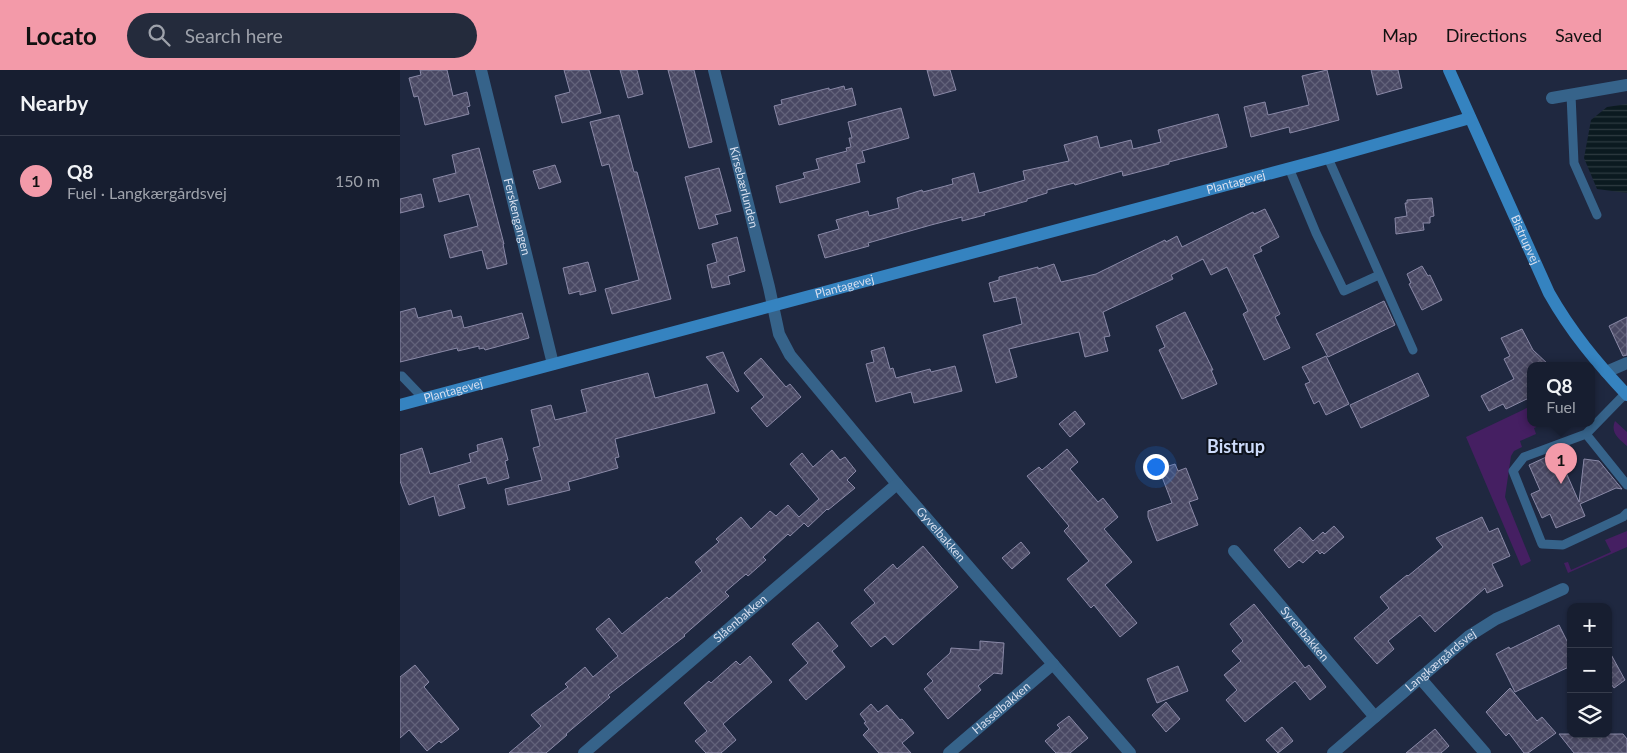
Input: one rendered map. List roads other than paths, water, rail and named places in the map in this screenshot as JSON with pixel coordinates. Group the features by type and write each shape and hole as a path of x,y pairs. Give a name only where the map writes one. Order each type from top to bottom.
{"street":[{"name":"Ferskengangen","path":"482,70 553,364"},
{"name":"Kirsebærlunden","path":"714,70 773,305"},
{"name":"Bistrupvej","path":"1449,70 1550,293 1566,323 1626,394"},
{"path":"1552,98 1627,85"},
{"name":"Plantagevej","path":"400,405 1328,158 1470,118"},
{"name":"Gyvelbakken","path":"773,305 778,334 790,355 897,484 1130,753"},
{"path":"1606,372 1627,363"},
{"name":"Slåenbakken","path":"584,753 897,484"},
{"name":"Syrenbakken","path":"1234,551 1375,717"},
{"name":"Langkærgårdsvej","path":"1332,753 1469,636 1496,619 1563,588"},
{"name":"Hasselbakken","path":"949,753 1053,664"},
{"path":"1420,678 1485,753"}],"lane":[{"path":"1571,95 1574,163 1597,215"},
{"path":"1328,158 1413,350"},
{"path":"1289,168 1312,224 1344,291 1379,275"},
{"path":"400,376 424,399"},
{"path":"1595,425 1626,394"},
{"path":"1593,427 1586,434 1524,457 1513,471 1542,544 1563,545 1623,517 1627,513"},
{"path":"1586,434 1627,485"}],"place":[{"name":"Q8","path":"1561,484"}],"district":[{"name":"Bistrup","path":"1236,447"}]}
